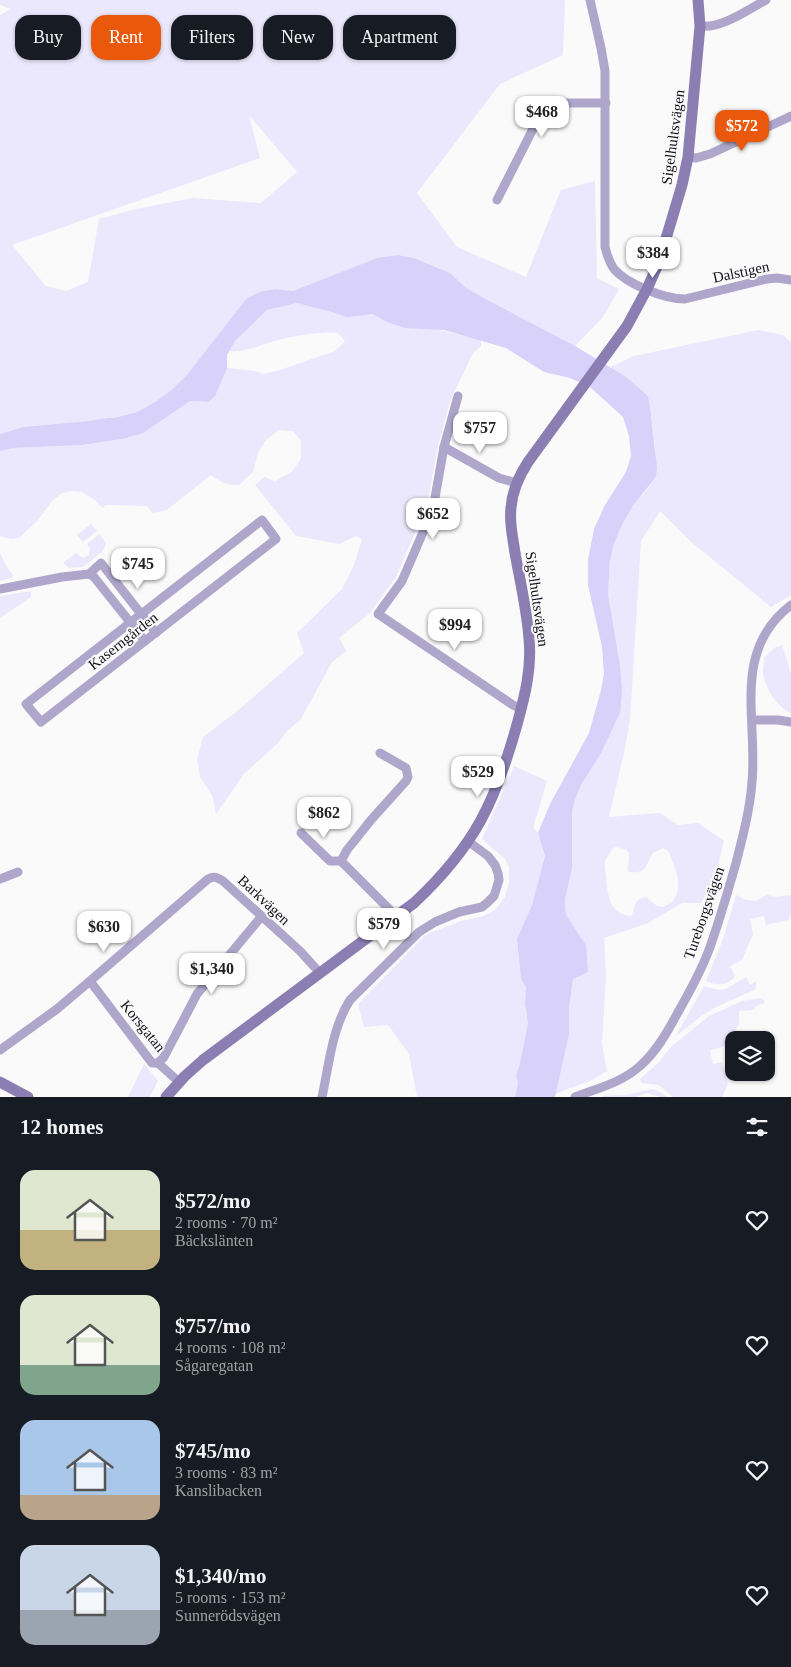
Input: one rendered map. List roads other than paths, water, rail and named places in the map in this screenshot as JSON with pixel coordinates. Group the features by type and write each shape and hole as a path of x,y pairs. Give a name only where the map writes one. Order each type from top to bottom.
{"street":[{"path":"590,0 602,48 605,71 605,247 608,260 615,270 647,289"},
{"name":"Sigelhultsvägen","path":"166,1097 203,1060 414,903 434,884 469,842 482,821 495,793 508,756 527,679 530,640 510,520 512,502 517,483 528,462 616,343 637,310 664,248 688,157 700,26 698,0"},
{"path":"700,26 717,25 766,0"},
{"path":"497,200 542,111 547,105 606,103"},
{"path":"688,157 696,158 710,154 791,116"},
{"name":"Dalstigen","path":"647,289 667,298 686,300 767,278 791,280"},
{"path":"458,396 444,447 433,509 402,581 378,614 513,705 521,708"},
{"path":"444,447 499,478 517,483"},
{"name":"Kaserngården","path":"262,520 276,539 41,722 26,704 130,623 262,520"},
{"path":"0,589 62,577 89,574 101,563 156,632"},
{"path":"89,574 94,577 145,641"},
{"name":"Tureborgsvägen","path":"575,1097 618,1081 648,1059 672,1024 710,948 725,903 749,810 753,781 750,683 754,661 762,640 772,624 791,606"},
{"path":"752,720 791,722"},
{"path":"341,861 347,850 408,777 406,768 380,753"},
{"path":"301,833 330,861 341,861 395,917"},
{"path":"322,1097 335,1037 344,1010 350,1000 419,932 435,922 460,912 482,907 494,896 499,880 496,865 488,856 469,842"},
{"path":"0,879 18,872"},
{"name":"Barkvägen","path":"0,1050 57,1008 212,877 223,881 300,951 320,972"},
{"path":"158,1063 164,1057 197,994 261,917"},
{"name":"Korsgatan","path":"90,981 152,1063 158,1063 179,1082"},
{"path":"0,1082 28,1097"}],"waterway":[{"path":"557,868 558,834 565,801"}]}
